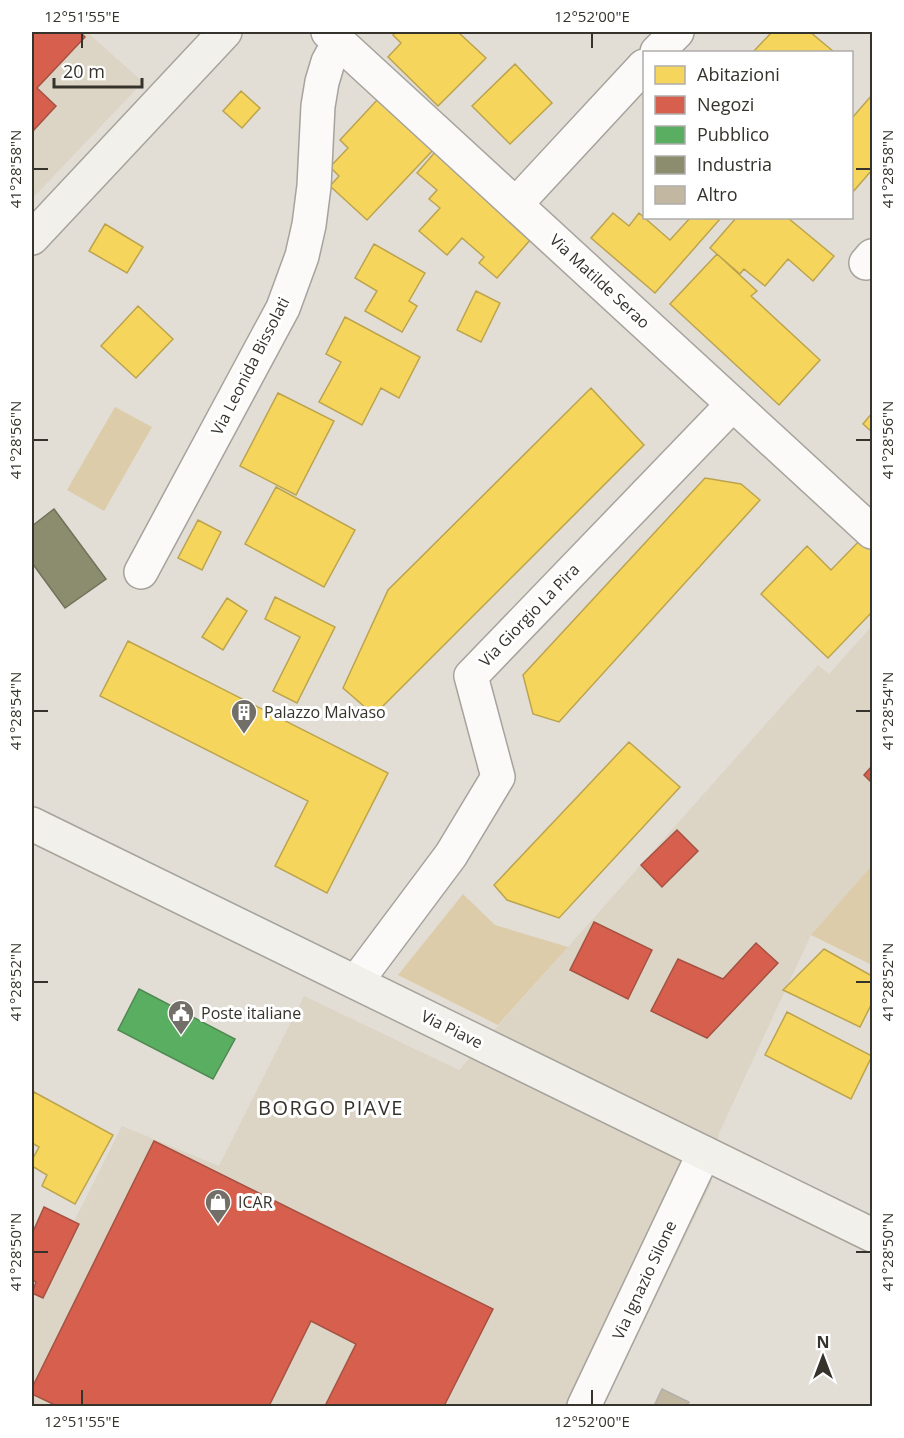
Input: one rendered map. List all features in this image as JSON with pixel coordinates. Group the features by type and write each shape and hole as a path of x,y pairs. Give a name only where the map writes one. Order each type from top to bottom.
{"main road":[{"path":"32,238 225,32"},
{"name":"Via Piave","path":"32,824 873,1235"}],"street":[{"path":"658,51 677,32"},
{"name":"Via Matilde Serao","path":"334,37 873,531"},
{"name":"Via Leonida Bissolati","path":"141,572 283,308 302,256 314,186 318,106 334,37"},
{"path":"516,204 643,68"},
{"name":"Via Giorgio La Pira","path":"356,982 451,855 498,777 471,676 733,404"},
{"name":"Via Ignazio Silone","path":"584,1407 704,1153"}],"shaded area":[{"path":"80,32 87,32 143,82 32,199 32,132 56,106 37,88 85,37"},
{"path":"115,407 152,427 104,511 67,490"},
{"path":"872,626 872,865 811,935 719,1133 711,1184 603,1406 32,1406 32,1305 122,1126 219,1166 304,996 459,1070 818,665 829,674"},
{"path":"872,865 872,965 811,935"},
{"path":"463,894 495,925 568,947 498,1025 398,975"}],"building: Abitazioni":[{"path":"397,32 458,32 486,58 438,106 388,57 401,43 393,35"},
{"path":"772,32 810,32 833,51 754,51"},
{"path":"515,64 552,103 510,144 472,106"},
{"path":"241,91 260,108 242,128 223,111"},
{"path":"872,95 872,170 853,192 853,117"},
{"path":"378,99 433,150 367,220 330,186 339,176 330,167 348,148 340,140"},
{"path":"442,144 531,239 497,278 479,263 484,257 462,238 447,255 419,231 440,208 429,199 437,190 417,173"},
{"path":"613,213 629,226 639,213 643,219 670,240 689,219 720,219 655,293 591,238"},
{"path":"735,219 789,219 834,256 813,281 788,259 765,286 744,269 740,274 710,248"},
{"path":"105,224 143,247 127,273 89,251"},
{"path":"374,244 425,273 409,301 417,306 402,332 365,311 377,291 355,278"},
{"path":"717,254 757,291 751,296 820,360 779,405 670,304"},
{"path":"476,291 500,303 481,342 457,330"},
{"path":"138,306 173,339 136,378 101,346"},
{"path":"345,317 420,357 399,398 381,388 362,425 319,402 341,362 326,354"},
{"path":"591,388 644,445 374,715 343,688 388,590"},
{"path":"278,393 334,421 296,495 240,466"},
{"path":"872,413 872,432 863,424"},
{"path":"705,478 741,484 760,500 559,722 533,714 523,675"},
{"path":"276,487 355,530 324,587 245,544"},
{"path":"198,520 221,532 202,570 178,558"},
{"path":"868,532 872,536 872,612 828,658 761,594 807,546 831,570"},
{"path":"275,597 335,627 297,703 273,691 300,637 265,619"},
{"path":"227,598 247,611 223,650 202,637"},
{"name":"Palazzo Malvaso","path":"128,641 388,773 327,893 275,866 308,801 100,696"},
{"path":"629,742 680,787 559,918 507,900 494,885"},
{"path":"824,949 872,976 872,1003 860,1027 783,990"},
{"path":"787,1012 872,1056 851,1099 765,1055"},
{"path":"34,1092 113,1135 75,1204 42,1186 47,1175 32,1166 32,1160 39,1147 32,1143 32,1096"}],"building: Negozi":[{"path":"32,32 80,32 85,37 37,88 56,106 32,132"},
{"path":"872,766 872,783 864,775"},
{"path":"677,830 698,851 662,887 641,865"},
{"path":"594,922 652,950 628,999 570,970"},
{"path":"756,943 778,963 707,1038 651,1011 678,959 723,979"},
{"name":"ICAR","path":"154,1141 493,1309 444,1406 325,1406 356,1344 311,1321 269,1406 57,1406 32,1394 32,1388"},
{"path":"44,1207 79,1224 43,1298 32,1293 36,1282 32,1280 32,1234"}],"building: Pubblico":[{"name":"Poste italiane","path":"139,989 235,1039 213,1079 118,1030"}],"building: Industria":[{"path":"54,509 106,579 65,608 32,563 32,526"}],"building: Altro":[{"path":"662,1389 689,1402 687,1406 654,1406"}],"place":[{"name":"Palazzo Malvaso","path":"244,735"},
{"name":"Poste italiane","path":"181,1036"},
{"name":"ICAR","path":"218,1225"}],"district":[{"name":"BORGO PIAVE","path":"331,1108"}]}
